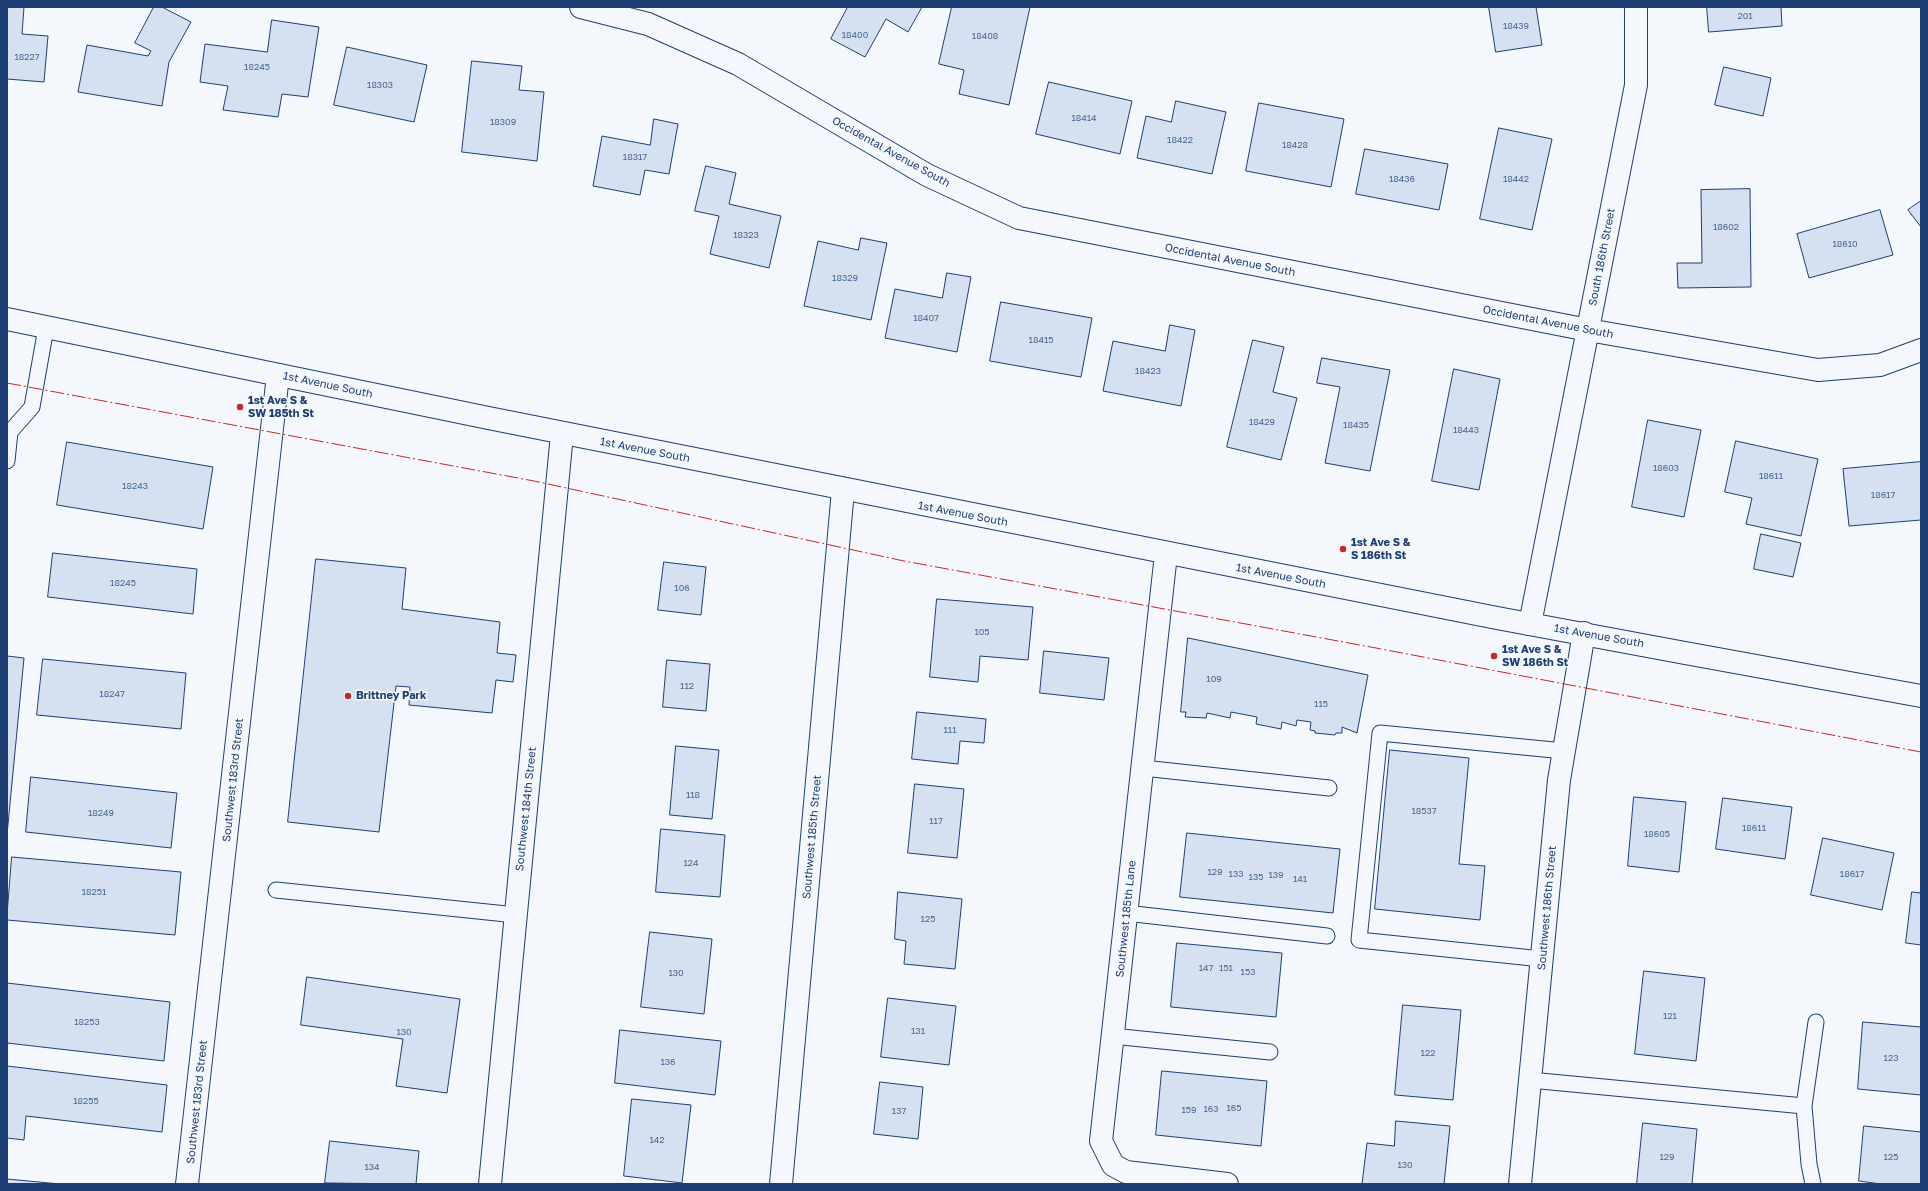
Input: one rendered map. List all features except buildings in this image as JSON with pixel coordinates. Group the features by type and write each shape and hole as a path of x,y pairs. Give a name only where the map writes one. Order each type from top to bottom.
{"street":[{"name":"Occidental Avenue South","path":"581,7 648,24 738,64 927,175 1018,218 1588,330 1818,370 1880,365 1921,350"},
{"name":"South 186th Street","path":"1530,624 1636,85 1636,7"},
{"name":"1st Avenue South","path":"7,320 562,434 1166,554 1530,624 1921,696"},
{"name":"Southwest 183rd Street","path":"187,1184 278,375"},
{"name":"Southwest 184th Street","path":"490,1184 562,434"},
{"name":"Southwest 185th Street","path":"781,1184 843,490"},
{"name":"Southwest 185th Lane","path":"1166,554 1101,1141 1113,1165 1126,1172 1227,1184"},
{"name":"Southwest 186th Street","path":"1520,1184 1559,780 1584,633"}],"lane":[{"path":"7,461 8,432 32,407 46,328"},
{"path":"1542,959 1359,940 1380,733 1564,751"},
{"path":"1143,768 1329,788"},
{"path":"276,890 516,915"},
{"path":"1126,913 1327,936"},
{"path":"1813,1184 1809,1164 1804,1106 1816,1022"},
{"path":"1112,1036 1270,1052"},
{"path":"1530,1080 1804,1106"}],"power":[{"path":"7,383 534,481 904,561 1376,648 1921,752"}],"place":[{"name":"1st Ave S & SW 185th St","path":"240,407"},
{"name":"1st Ave S & S 186th St","path":"1343,549"},
{"name":"1st Ave S & SW 186th St","path":"1494,656"},
{"name":"Brittney Park","path":"348,696"}]}
